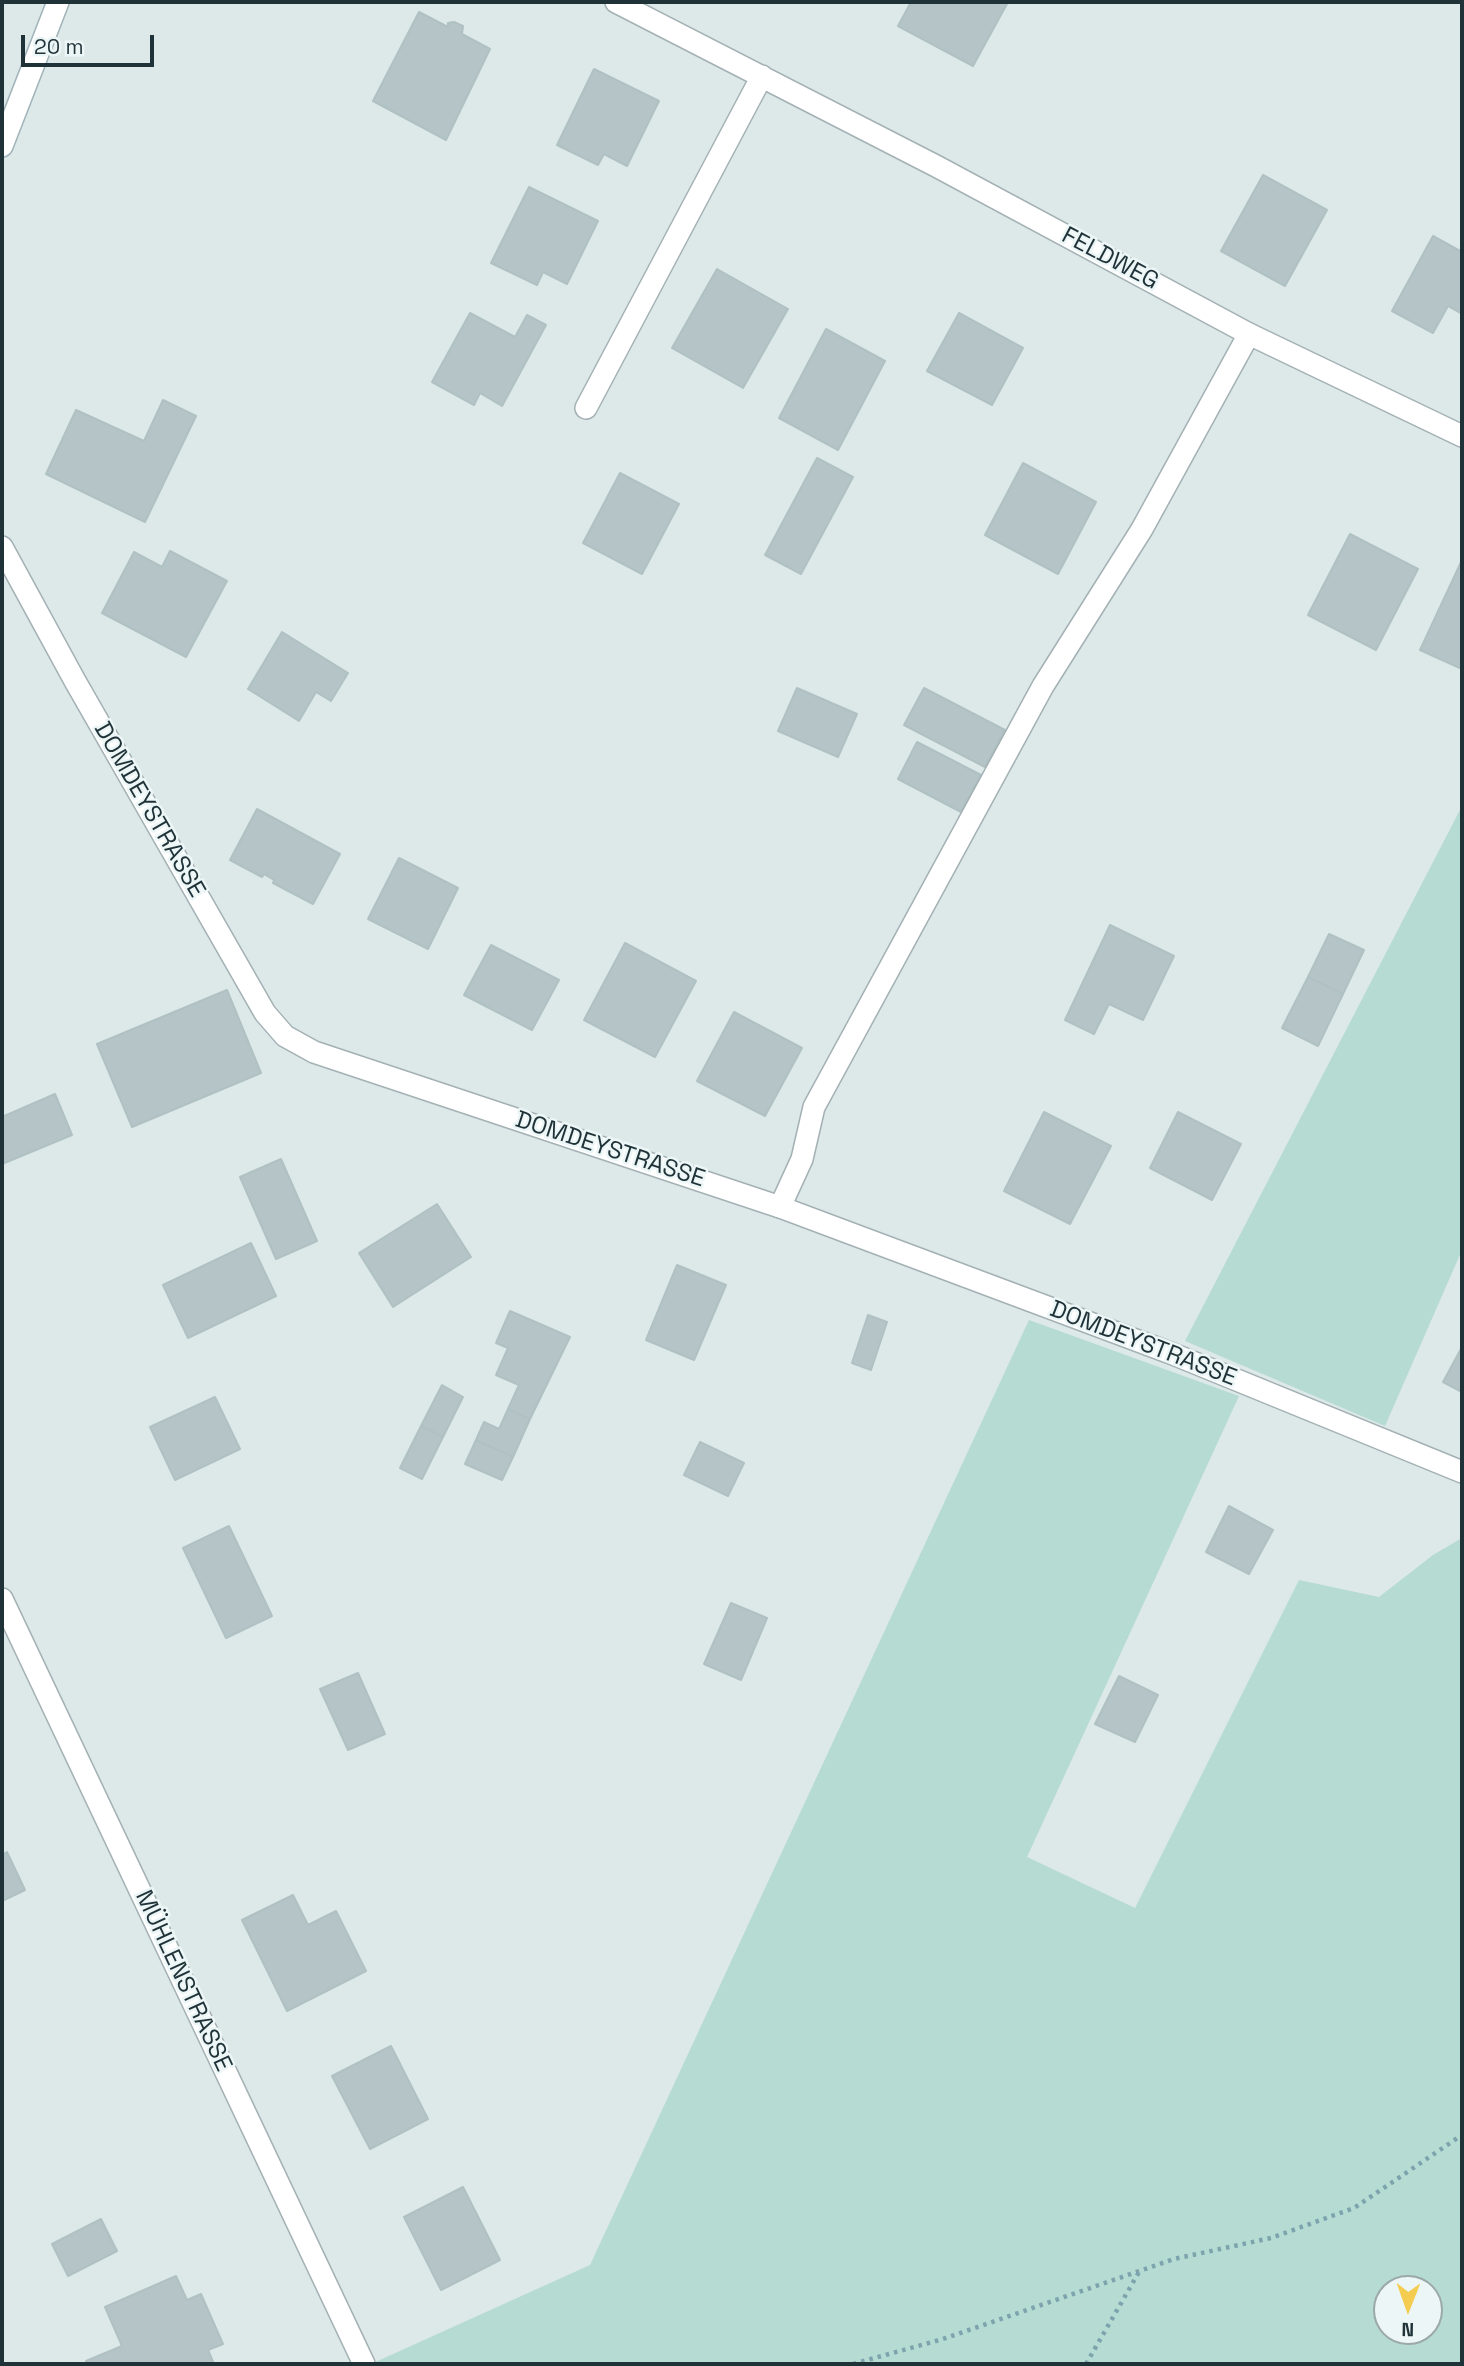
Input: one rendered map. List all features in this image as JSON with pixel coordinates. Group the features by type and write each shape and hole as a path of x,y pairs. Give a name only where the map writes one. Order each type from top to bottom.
{"street":[{"path":"2,146 58,2"},
{"name":"FELDWEG","path":"616,2 936,166 1250,334 1462,436"},
{"path":"586,408 762,76"},
{"path":"780,1207 802,1159 814,1107 1043,686 1142,529 1250,334"},
{"name":"DOMDEYSTRASSE","path":"2,547 75,681 265,1013 285,1037 314,1052 780,1207 1173,1354 1462,1472"},
{"name":"MÜHLENSTRASSE","path":"2,1598 364,2364"}],"path":[{"path":"853,2364 943,2340 1174,2259 1271,2238 1354,2208 1462,2135"},
{"path":"1086,2364 1139,2271"}],"green space":[{"path":"1462,806 1462,1250 1385,1426 1185,1341"},
{"path":"1029,1320 1239,1396 1027,1857 1135,1908 1299,1580 1379,1597 1433,1555 1462,1538 1462,2364 371,2364 590,2265"}],"building":[{"path":"911,2 1008,2 973,66 898,26"},
{"path":"419,12 448,27 448,23 454,22 463,26 462,34 490,49 446,140 373,101"},
{"path":"594,69 659,101 627,166 604,154 598,165 557,145"},
{"path":"1263,175 1327,210 1285,286 1221,251"},
{"path":"529,187 598,221 567,284 543,272 537,285 491,263"},
{"path":"1433,236 1462,252 1462,314 1448,306 1433,333 1392,311"},
{"path":"717,269 788,309 743,388 672,348"},
{"path":"470,313 515,337 527,315 546,325 502,406 480,393 474,405 432,382"},
{"path":"959,313 1023,348 992,405 927,371"},
{"path":"826,329 885,361 838,450 779,418"},
{"path":"163,400 196,416 145,522 46,474 76,410 144,441"},
{"path":"817,458 853,477 801,574 765,555"},
{"path":"1023,463 1096,502 1058,574 985,535"},
{"path":"620,473 679,504 642,574 583,543"},
{"path":"1350,534 1418,569 1376,650 1308,615"},
{"path":"170,551 227,581 186,657 102,613 134,552 162,567"},
{"path":"1462,560 1462,669 1420,650"},
{"path":"282,632 348,673 331,701 316,692 299,721 248,689"},
{"path":"797,688 857,714 838,757 778,731"},
{"path":"924,688 1005,730 985,767 904,725"},
{"path":"917,742 981,775 961,812 898,779"},
{"path":"257,809 340,854 313,904 273,883 274,880 264,874 262,877 230,860"},
{"path":"399,858 458,888 428,949 368,919"},
{"path":"1110,925 1174,956 1143,1020 1109,1004 1094,1034 1065,1020"},
{"path":"1329,934 1364,950 1343,994 1308,977"},
{"path":"625,943 696,981 655,1057 584,1020"},
{"path":"491,945 559,980 532,1030 464,995"},
{"path":"1308,977 1343,994 1318,1046 1282,1028"},
{"path":"227,990 261,1073 132,1127 97,1044"},
{"path":"734,1012 802,1048 765,1116 697,1081"},
{"path":"55,1094 72,1135 2,1164 2,1117"},
{"path":"1044,1112 1111,1146 1070,1224 1004,1191"},
{"path":"1178,1112 1241,1144 1212,1200 1150,1168"},
{"path":"281,1159 317,1241 276,1259 240,1177"},
{"path":"437,1204 471,1257 393,1307 359,1253"},
{"path":"251,1243 276,1296 188,1338 163,1285"},
{"path":"677,1265 726,1285 694,1360 646,1340"},
{"path":"510,1311 570,1337 530,1419 508,1409 519,1385 496,1375 508,1348 496,1343"},
{"path":"868,1315 887,1322 871,1370 852,1363"},
{"path":"1462,1347 1462,1392 1443,1382"},
{"path":"442,1385 463,1397 443,1437 421,1426"},
{"path":"215,1397 240,1449 175,1480 150,1427"},
{"path":"508,1409 530,1419 513,1457 476,1440 484,1422 499,1429"},
{"path":"421,1426 443,1437 422,1479 400,1468"},
{"path":"476,1440 513,1457 502,1480 465,1464"},
{"path":"700,1442 744,1463 728,1496 684,1475"},
{"path":"1229,1506 1273,1530 1249,1574 1206,1552"},
{"path":"229,1526 272,1616 226,1638 183,1548"},
{"path":"731,1603 767,1618 741,1680 704,1664"},
{"path":"358,1673 385,1734 348,1750 320,1689"},
{"path":"1119,1676 1158,1695 1135,1742 1095,1724"},
{"path":"7,1852 25,1890 2,1901 2,1855"},
{"path":"293,1895 308,1925 336,1911 366,1971 287,2011 242,1920"},
{"path":"391,2046 428,2119 370,2149 332,2076"},
{"path":"463,2187 500,2260 441,2290 404,2217"},
{"path":"101,2219 117,2251 68,2276 52,2244"},
{"path":"176,2276 187,2300 201,2294 223,2344 208,2350 214,2364 87,2364 86,2361 122,2346 105,2307"}]}
